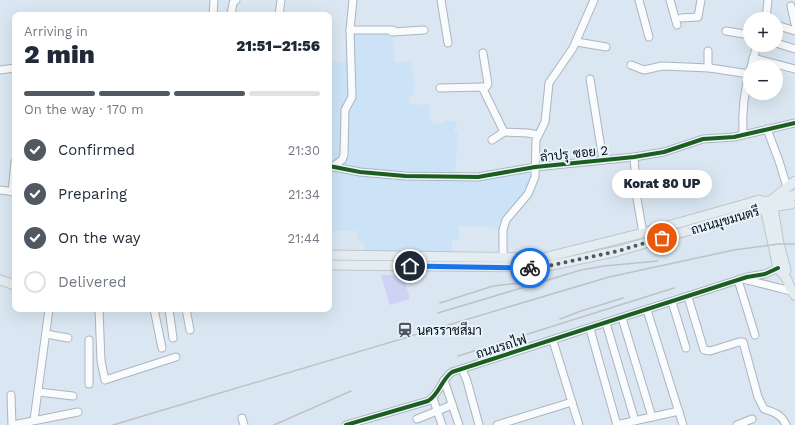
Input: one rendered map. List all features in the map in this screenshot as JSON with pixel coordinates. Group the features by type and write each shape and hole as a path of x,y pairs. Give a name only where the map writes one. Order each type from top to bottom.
{"main road":[{"path":"769,204 795,181"},
{"name":"ถนนมุขมนตรี","path":"332,255 543,258 643,233 759,200 769,204"},
{"path":"769,204 794,202"},
{"path":"769,204 781,271 793,293"},
{"name":"ถนนมุขมนตรี","path":"332,265 543,267 618,251 769,204"},
{"path":"616,240 618,251"},
{"path":"503,258 506,267"},
{"path":"0,280 12,284"}],"street":[{"path":"213,12 214,0"},
{"path":"231,12 233,3 236,0"},
{"path":"279,12 281,0"},
{"path":"332,165 342,160 344,155 345,110 352,97 350,30 353,0"},
{"path":"441,0 448,43"},
{"path":"503,258 502,230 506,220 528,194 535,177 535,146 538,135 545,122 549,83 577,42 594,0"},
{"path":"639,0 649,37"},
{"path":"670,0 677,25"},
{"path":"681,18 698,17 701,0"},
{"path":"767,12 768,0"},
{"path":"792,6 795,24"},
{"path":"783,27 795,31"},
{"path":"350,30 424,30"},
{"path":"726,31 743,34"},
{"path":"577,42 606,47"},
{"path":"783,45 795,49"},
{"path":"708,51 708,65 710,68"},
{"path":"755,52 753,58 795,69"},
{"path":"440,88 486,87 488,84 483,53"},
{"path":"631,65 644,70 662,66 743,70"},
{"path":"0,70 12,68"},
{"path":"590,79 603,160"},
{"path":"482,87 504,132"},
{"path":"743,135 742,120 745,100"},
{"name":"ลำปรุ ซอย 2","path":"332,166 360,172 405,176 478,177 535,168 634,157 664,152 703,139 743,135 795,123"},
{"path":"767,129 787,187"},
{"path":"492,140 504,132 538,135"},
{"path":"634,157 637,199 643,233"},
{"path":"0,190 12,192"},
{"name":"ถนนรถไฟ","path":"433,398 444,380 452,372 553,341 740,280 770,277 781,271"},
{"path":"755,335 740,280 793,293"},
{"path":"688,297 704,350 710,351 743,342 758,397 764,409 775,412 780,416 786,425"},
{"path":"672,302 686,348"},
{"path":"647,310 683,425"},
{"path":"34,420 49,312"},
{"path":"99,312 101,361 104,378 107,380 176,357"},
{"path":"155,312 162,348"},
{"path":"169,312 173,338"},
{"path":"187,312 190,330"},
{"path":"622,318 652,417"},
{"path":"606,323 635,421"},
{"path":"590,329 616,425 679,411"},
{"path":"46,334 68,338"},
{"path":"89,340 89,384"},
{"path":"553,341 579,425"},
{"path":"89,365 101,361"},
{"path":"462,369 467,381 479,425"},
{"path":"444,380 459,425"},
{"path":"38,392 73,396"},
{"path":"11,395 12,425 78,412"},
{"path":"346,425 428,401 433,398 442,425"},
{"path":"497,425 572,402"},
{"path":"417,419 452,405"},
{"path":"737,425 752,419"}],"shaded area":[{"path":"353,32 389,32 392,36 395,63 411,61 415,87 413,96 410,96 409,104 429,105 429,115 433,126 435,123 444,123 444,121 457,121 454,131 458,133 455,174 360,169 332,164 332,62 354,62"},
{"path":"332,170 400,179 479,181 533,170 528,187 503,220 499,230 485,226 459,226 458,240 452,240 452,253 364,252 364,242 357,241 357,231 332,231"},
{"path":"381,275 403,275 410,299 390,305"}],"railway":[{"path":"113,425 609,277 734,250 779,244 795,244"},
{"path":"438,313 581,270 604,266 658,261"},
{"path":"440,303 493,286 528,282"},
{"path":"458,356 674,288"},
{"path":"560,319 623,298"},
{"path":"274,425 351,391"}],"cycle path":[{"path":"332,167 360,172 405,176 478,177 535,167 634,157 664,152 703,139 734,137 795,123"},
{"path":"346,425 428,401 435,395 445,379 452,372 747,277 765,274 778,268"}],"way so far":[{"path":"530,268 543,267 618,251 662,238"}],"place":[{"name":"Korat 80 UP","path":"662,238"},
{"name":"นครราชสีมา","path":"405,330"}],"route":[{"path":"410,266 530,268"}]}
